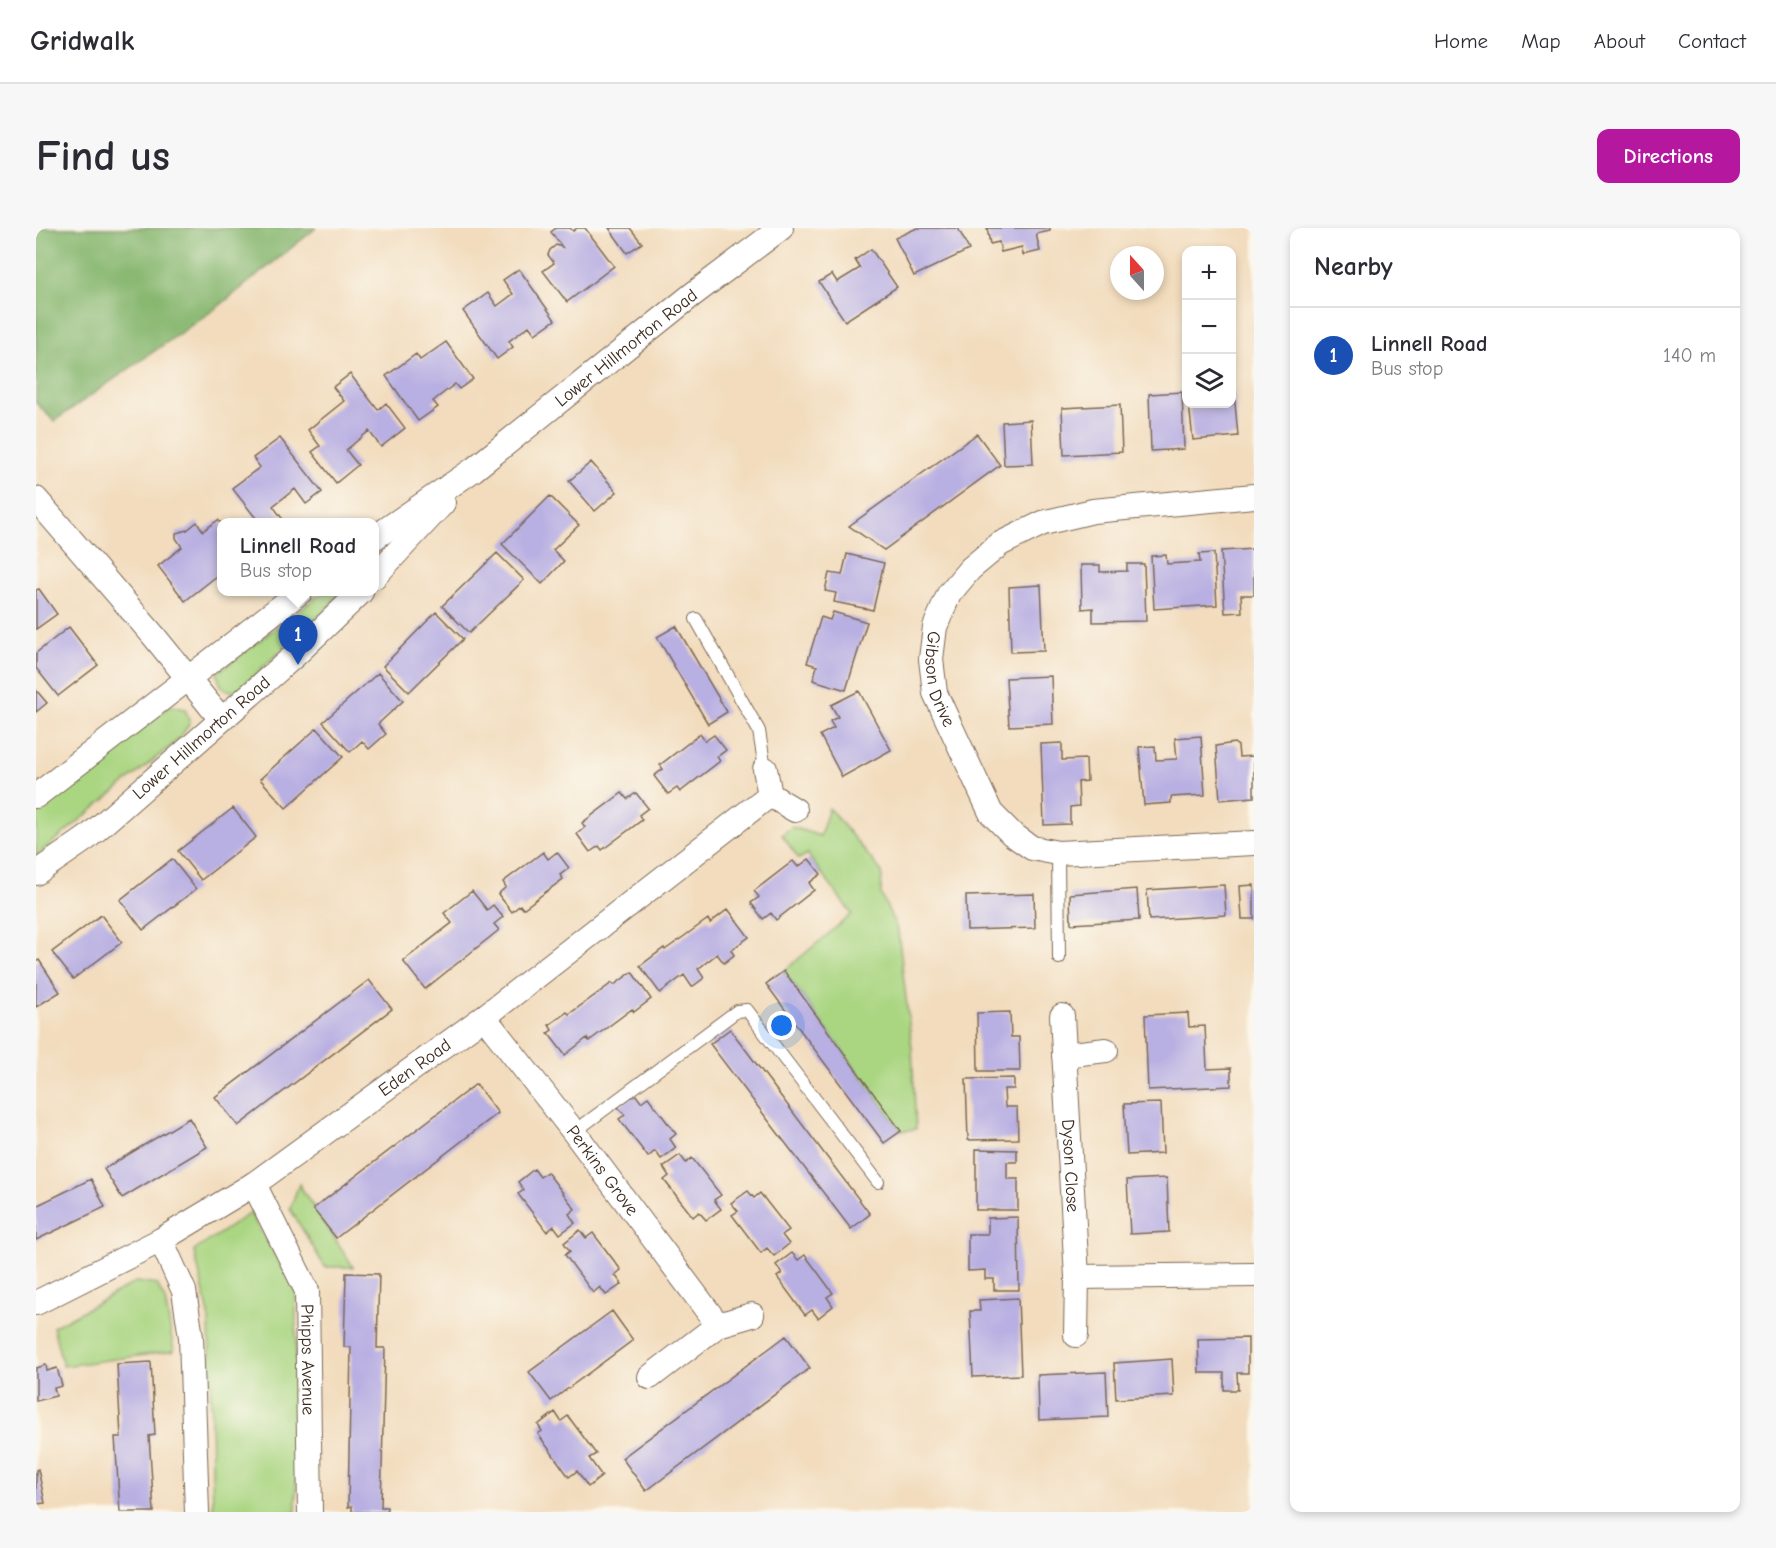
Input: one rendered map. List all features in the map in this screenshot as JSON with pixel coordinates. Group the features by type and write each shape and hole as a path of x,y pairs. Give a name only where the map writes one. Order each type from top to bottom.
{"street":[{"name":"Lower Hillmorton Road","path":"379,535 473,470 692,295 781,228"},
{"name":"Lower Hillmorton Road","path":"379,572 473,470"},
{"name":"Gibson Drive","path":"1254,496 1093,511 1043,523 1000,544 970,569 949,594 935,627 931,659 935,693 991,813 1012,834 1032,848 1058,853 1254,843"},
{"path":"36,499 153,635 221,719"},
{"path":"36,796 294,596"},
{"name":"Lower Hillmorton Road","path":"36,873 87,838 293,657 355,596"},
{"path":"765,769 770,795 795,810"},
{"name":"Eden Road","path":"36,1303 161,1240 254,1184 484,1017 770,795"},
{"name":"Dyson Close","path":"1062,1016 1077,1277 1076,1335"},
{"name":"Perkins Grove","path":"484,1017 574,1132 718,1325"},
{"path":"1064,1055 1106,1050"},
{"name":"Phipps Avenue","path":"254,1184 307,1291 310,1512"},
{"path":"161,1240 184,1291 191,1337 197,1512"},
{"path":"1077,1277 1254,1275"},
{"path":"650,1377 718,1325 752,1315"}],"lane":[{"path":"696,619 759,731 765,769"},
{"path":"1058,853 1059,958"},
{"path":"574,1132 737,1011 747,1010 878,1182"}],"green space":[{"path":"36,228 316,228 219,306 54,421 36,403"},
{"path":"318,596 337,596 236,692 222,687 217,673"},
{"path":"170,706 185,709 190,723 179,739 36,856 36,812"},
{"path":"829,808 882,872 881,894 898,931 912,1049 916,1129 901,1131 784,971 852,914 807,854 799,859 782,835 792,827 820,836"},
{"path":"299,1184 353,1267 325,1267 290,1209"},
{"path":"250,1213 296,1290 296,1512 213,1512 209,1314 194,1251"},
{"path":"136,1282 157,1285 165,1300 174,1351 63,1366 53,1327"}],"building":[{"path":"556,228 570,228 573,231 577,228 585,228 614,266 567,302 543,271 554,263 548,255 550,250 556,245 562,247 551,232"},
{"path":"609,228 630,228 642,243 627,253"},
{"path":"917,228 958,228 969,250 914,276 895,238"},
{"path":"987,228 1050,228 1050,231 1036,234 1040,251 1023,255 1022,247 1001,252 999,242 990,244"},
{"path":"871,249 897,287 845,321 819,282 832,274 837,282 860,268 855,260"},
{"path":"519,269 555,320 535,334 529,326 509,341 513,347 497,359 463,311 488,293 497,306 513,294 503,280"},
{"path":"446,342 473,379 459,389 455,384 433,401 438,407 418,421 386,376 416,354 420,360"},
{"path":"350,374 378,410 386,403 405,428 381,447 369,431 346,450 358,465 336,483 312,452 320,446 308,430 344,401 333,387"},
{"path":"1182,392 1184,449 1151,451 1149,394"},
{"path":"1120,405 1122,452 1064,455 1062,408"},
{"path":"1189,408 1235,408 1238,436 1193,440"},
{"path":"1031,420 1033,464 1004,465 1002,422"},
{"path":"977,434 1000,465 884,550 849,526"},
{"path":"280,438 322,492 306,504 295,489 273,506 282,518 256,518 232,488 260,467 253,458"},
{"path":"591,462 617,492 595,511 569,481"},
{"path":"550,496 579,525 553,550 564,561 542,584 502,544"},
{"path":"217,521 217,576 185,601 158,566 182,547 176,538 176,533 187,530 197,522 203,531"},
{"path":"1254,549 1254,595 1241,595 1242,612 1225,613 1221,551"},
{"path":"497,553 524,580 469,633 442,606"},
{"path":"1214,553 1217,605 1154,609 1151,556 1166,555 1167,564 1200,562 1199,554"},
{"path":"847,554 884,563 873,610 834,602 836,593 825,591 829,573 842,575"},
{"path":"1127,564 1144,564 1146,621 1093,622 1093,608 1082,609 1081,565 1100,565 1100,572 1127,571"},
{"path":"1041,585 1044,651 1011,652 1009,587"},
{"path":"39,589 57,614 36,629 36,590"},
{"path":"436,612 463,639 409,692 383,666"},
{"path":"833,612 867,622 846,690 813,680 817,666 807,663 821,617 830,620"},
{"path":"676,626 727,712 708,724 657,637"},
{"path":"69,627 98,665 58,696 36,668 36,653"},
{"path":"378,673 403,701 378,724 386,734 369,749 362,741 350,752 323,722"},
{"path":"1051,676 1053,724 1009,726 1006,678"},
{"path":"36,690 47,703 36,712"},
{"path":"859,691 891,750 842,777 820,735 834,728 830,721 838,717 831,705"},
{"path":"317,728 343,757 286,808 260,779"},
{"path":"700,734 705,741 714,735 726,750 717,757 720,761 680,792 677,788 668,794 654,776 663,769 660,765"},
{"path":"1201,736 1205,795 1171,797 1171,803 1144,805 1139,747 1155,746 1156,760 1177,759 1175,738"},
{"path":"1062,743 1062,760 1086,759 1087,781 1078,782 1079,806 1070,807 1070,824 1044,825 1041,744"},
{"path":"1234,743 1238,746 1239,757 1254,756 1254,797 1220,800 1216,746"},
{"path":"622,793 627,799 636,793 648,808 639,815 642,820 602,850 599,846 590,852 577,834 585,827 582,823"},
{"path":"233,808 256,837 201,880 178,851"},
{"path":"543,852 548,859 557,852 569,868 560,875 563,879 523,909 520,905 512,912 498,894 506,887 503,882"},
{"path":"172,859 196,889 143,930 120,900"},
{"path":"809,859 821,874 809,883 814,890 776,920 771,913 763,919 751,903 759,897 754,891 793,861 798,867"},
{"path":"1224,885 1226,915 1149,920 1147,890"},
{"path":"1254,885 1254,919 1242,919 1240,886"},
{"path":"1137,889 1139,920 1071,924 1070,894"},
{"path":"472,891 487,910 493,905 503,917 494,924 499,930 425,989 403,961 452,923 444,913"},
{"path":"1034,894 1035,928 967,930 966,896"},
{"path":"728,909 749,937 731,950 734,955 724,963 717,954 698,969 704,978 692,987 684,975 660,993 640,966 708,919 710,923"},
{"path":"101,915 122,942 73,979 52,952"},
{"path":"39,960 60,992 36,1007 36,962"},
{"path":"784,971 901,1131 884,1143 766,984"},
{"path":"632,972 651,999 634,1012 632,1009 589,1041 587,1038 565,1055 548,1033 552,1030 549,1025"},
{"path":"369,980 392,1009 238,1126 215,1097"},
{"path":"1010,1012 1011,1037 1019,1037 1020,1071 978,1071 977,1013"},
{"path":"1188,1013 1189,1027 1205,1026 1207,1069 1231,1068 1231,1086 1148,1090 1145,1015"},
{"path":"730,1029 870,1214 851,1229 710,1044"},
{"path":"1014,1078 1014,1089 1004,1089 1005,1107 1017,1107 1018,1139 968,1140 966,1079"},
{"path":"476,1084 498,1113 336,1238 313,1209"},
{"path":"635,1094 641,1102 648,1097 676,1134 670,1139 676,1148 661,1159 655,1151 648,1157 619,1119 625,1115 618,1107"},
{"path":"1161,1103 1163,1153 1127,1155 1124,1104"},
{"path":"189,1118 207,1147 122,1198 104,1169"},
{"path":"976,1149 1017,1150 1017,1162 1007,1162 1007,1179 1018,1179 1018,1210 976,1210"},
{"path":"680,1155 686,1163 692,1158 721,1195 714,1200 721,1209 706,1220 699,1212 693,1217 664,1180 669,1176 663,1167"},
{"path":"534,1169 540,1177 547,1172 575,1209 569,1214 575,1223 560,1234 554,1226 547,1232 518,1194 524,1190 518,1182"},
{"path":"1167,1178 1169,1232 1130,1234 1127,1180"},
{"path":"91,1179 105,1207 36,1240 36,1206"},
{"path":"748,1191 754,1198 760,1193 789,1230 782,1235 789,1244 774,1256 767,1248 761,1253 732,1215 738,1211 731,1203"},
{"path":"1018,1217 1019,1290 994,1290 994,1279 985,1279 985,1270 968,1271 968,1234 988,1234 988,1218"},
{"path":"580,1230 586,1238 593,1233 621,1270 615,1275 622,1284 606,1295 600,1287 593,1293 565,1255 570,1251 564,1243"},
{"path":"792,1253 798,1260 805,1255 833,1293 827,1297 833,1306 818,1318 812,1310 805,1315 777,1277 782,1273 776,1265"},
{"path":"346,1273 379,1274 377,1348 385,1348 381,1507 387,1507 387,1512 352,1512 352,1506 348,1507 351,1347 344,1347"},
{"path":"1018,1298 1021,1375 973,1377 970,1311 980,1311 979,1300"},
{"path":"612,1311 633,1340 551,1401 529,1372"},
{"path":"786,1336 810,1368 646,1491 622,1458"},
{"path":"1248,1338 1248,1373 1237,1373 1238,1390 1224,1390 1224,1373 1199,1373 1198,1339"},
{"path":"1172,1359 1174,1396 1116,1399 1114,1363"},
{"path":"151,1362 155,1435 149,1436 154,1512 120,1512 115,1437 121,1437 117,1364"},
{"path":"46,1365 47,1371 57,1368 62,1386 54,1388 56,1396 36,1401 36,1368"},
{"path":"1106,1372 1108,1417 1039,1420 1038,1375"},
{"path":"555,1412 561,1421 568,1416 596,1454 589,1458 602,1476 588,1487 577,1471 569,1477 538,1434 542,1431 538,1425"},
{"path":"38,1469 45,1503 36,1504 36,1470"}],"place":[{"name":"Linnell Road","path":"298,665"}]}
